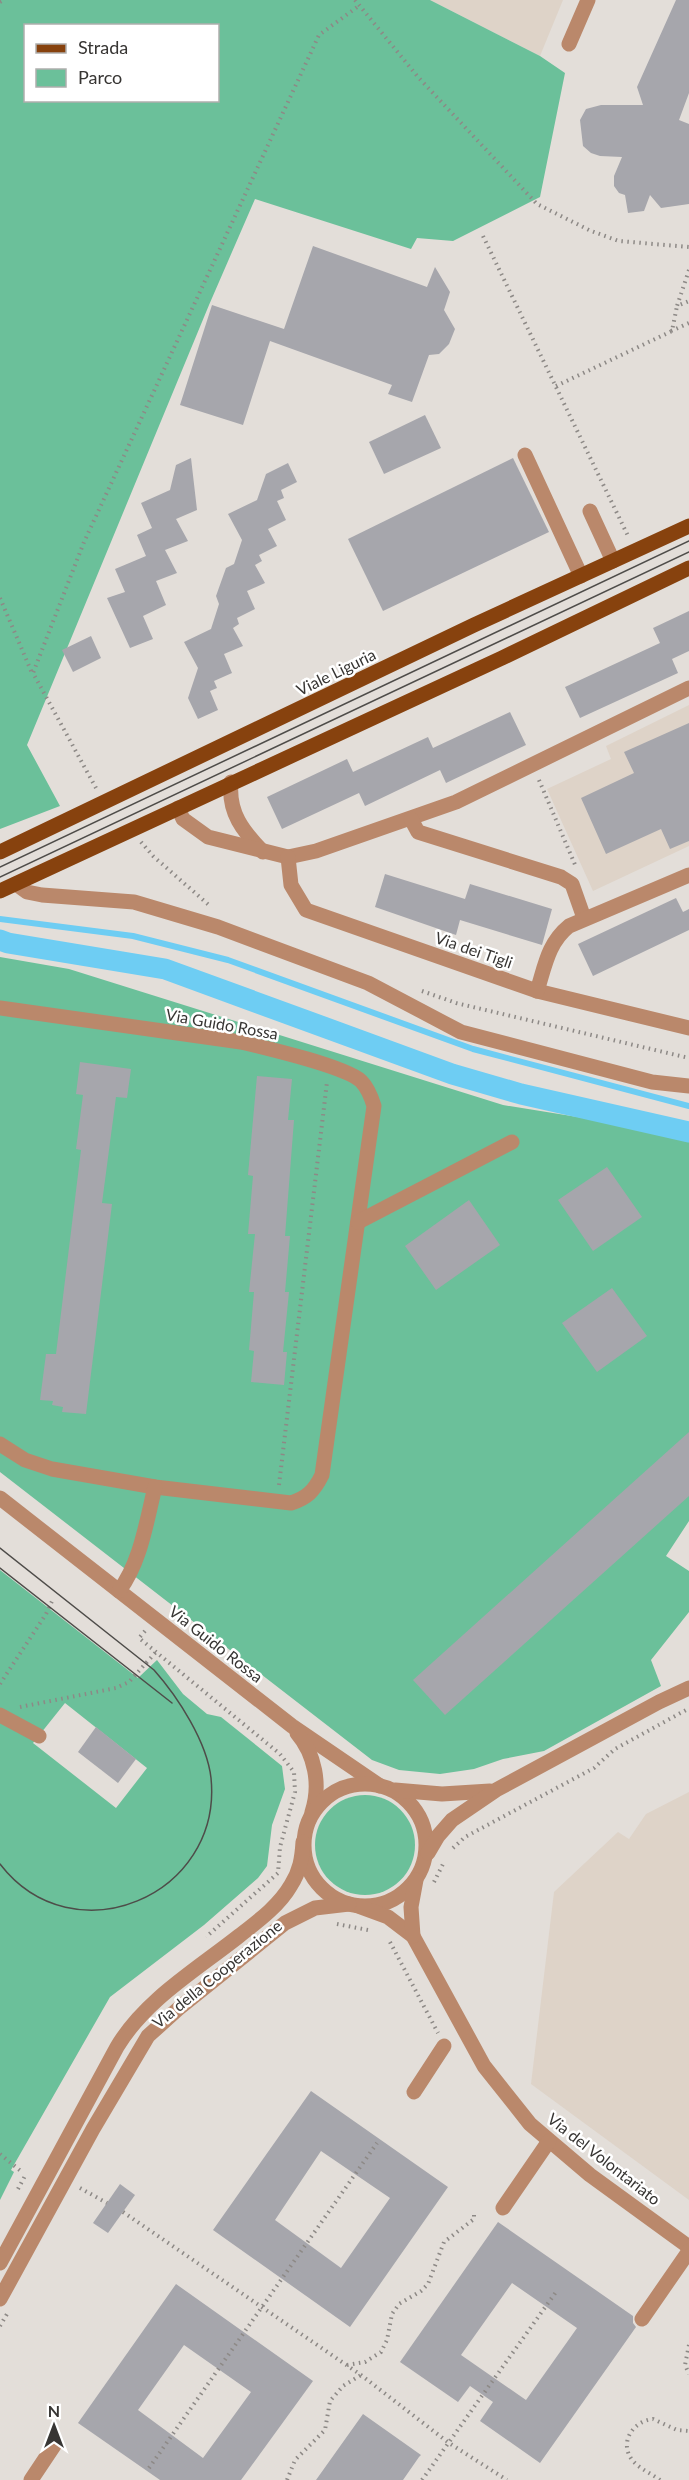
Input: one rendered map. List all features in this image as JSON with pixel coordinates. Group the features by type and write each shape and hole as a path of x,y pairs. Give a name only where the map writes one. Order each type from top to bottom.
{"main road":[{"name":"Viale Liguria","path":"0,852 689,526"},
{"path":"0,891 502,658 689,568"}],"street":[{"path":"569,44 588,0"},
{"path":"525,455 582,576"},
{"path":"590,511 613,561"},
{"path":"178,808 183,819 208,837 288,857 316,851 456,802 689,688"},
{"path":"231,782 229,800 237,818 246,834 263,852"},
{"path":"411,819 418,832 561,877 572,884 584,918"},
{"name":"Via dei Tigli","path":"288,857 291,885 306,910 537,991 689,1028"},
{"path":"537,991 557,936 584,918 689,875"},
{"path":"16,884 27,892 42,895 134,902 218,927 368,983 461,1032 652,1082 689,1086"},
{"name":"Via Guido Rossa","path":"0,1008 241,1042 344,1072 360,1081 370,1093 374,1106 322,1475 314,1490 303,1499 291,1503 154,1487 52,1469 25,1460 0,1444"},
{"path":"358,1222 512,1142"},
{"path":"119,1591 130,1576 137,1559 154,1487"},
{"name":"Via Guido Rossa","path":"0,1498 292,1726 383,1787 412,1793 442,1794 496,1790"},
{"name":"Via Guido Rossa","path":"421,1868 433,1843 444,1828 496,1790 689,1688"},
{"path":"5,1712 39,1736"},
{"name":"Via Guido Rossa","path":"292,1726 303,1739 314,1766 316,1792 310,1818"},
{"path":"358,1784 383,1787 407,1800 420,1819 426,1841 421,1868 409,1888 394,1899 376,1905 353,1905 329,1895 314,1880 305,1862 303,1842 310,1818 325,1798 338,1790 358,1784"},
{"name":"Via della Cooperazione","path":"0,2263 129,2028 147,2008 253,1925 281,1900 300,1868 303,1842"},
{"name":"Via del Volontariato","path":"421,1868 412,1896 413,1936 483,2066 530,2124 549,2141 590,2175 689,2249"},
{"name":"Via del Volontariato","path":"353,1905 388,1917 413,1936"},
{"name":"Via della Cooperazione","path":"6,2302 122,2077 156,2026 276,1929 296,1916 315,1908 353,1905"},
{"path":"414,2092 444,2046"},
{"path":"503,2208 549,2141"},
{"path":"642,2319 689,2249"},
{"path":"31,2480 55,2444"}],"path":[{"path":"0,2 4,0"},
{"path":"355,0 426,85 537,204 591,231 619,240 689,247"},
{"path":"33,673 84,542 319,35 360,5"},
{"path":"483,236 630,542"},
{"path":"668,332 672,331 677,306 689,270"},
{"path":"677,306 689,301"},
{"path":"556,386 689,323"},
{"path":"0,598 33,673 104,802"},
{"path":"532,765 578,872"},
{"path":"138,838 153,856 218,914"},
{"path":"412,987 456,1003 689,1058"},
{"path":"278,1501 328,1067"},
{"path":"0,1684 46,1614 53,1599"},
{"path":"139,1638 280,1754 294,1772"},
{"path":"5,1712 116,1688 129,1682 156,1652"},
{"path":"432,1887 452,1849 465,1837 594,1768 615,1749 689,1709"},
{"path":"330,1923 374,1931"},
{"path":"386,1937 405,1968 444,2046"},
{"path":"148,2468 377,2143"},
{"path":"0,2154 22,2172"},
{"path":"72,2195 77,2186 107,2203"},
{"path":"346,2366 364,2362 381,2352 387,2340 392,2314 399,2304 428,2284 444,2242 474,2219 474,2211"},
{"path":"123,2212 361,2375 449,2443 507,2480"},
{"path":"422,2480 556,2292"},
{"path":"0,2326 6,2302"},
{"path":"689,2345 686,2365 689,2374"},
{"path":"287,2480 294,2460 325,2430 330,2401 343,2386 361,2375"},
{"path":"660,2480 632,2459 627,2446 632,2429 638,2423 653,2419 677,2430 689,2431"}],"shaded area":[{"path":"430,0 563,0 540,56"},
{"path":"689,705 689,846 593,891 547,789 611,759 606,746"},
{"path":"689,1792 689,2200 531,2084 554,1892 618,1832 629,1839 646,1814"}],"green space":[{"path":"0,0 430,0 540,56 565,73 540,197 453,241 417,238 411,249 255,199 27,745 60,806 0,829"},
{"path":"0,957 69,969 503,1105 689,1135 689,1521 666,1556 689,1571 689,1612 651,1660 661,1686 544,1751 503,1759 474,1769 440,1774 399,1770 372,1760 0,1472"},
{"path":"0,1570 138,1678 157,1660 183,1694 207,1714 221,1717 282,1766 285,1789 272,1825 267,1866 258,1878 204,1925 110,1997 11,2170 14,2172 0,2200","holes":["65,1703 147,1768 116,1808 33,1743"]},
{"path":"365,1795 384,1798 401,1809 412,1826 415,1845 412,1864 401,1881 384,1892 365,1895 346,1892 329,1881 318,1864 315,1845 318,1826 329,1809 346,1798"}],"building":[{"path":"676,0 689,0 689,93 679,120 689,124 689,204 661,208 650,195 644,211 628,213 625,195 619,193 614,186 614,176 622,157 600,156 591,153 583,146 580,120 586,109 601,105 643,105 637,87"},
{"path":"313,246 427,287 435,267 450,292 444,310 455,329 449,344 439,354 429,355 412,402 388,394 392,385 270,341 243,425 180,405 212,305 284,329"},
{"path":"425,415 441,448 384,474 369,442"},
{"path":"191,458 197,510 176,519 188,541 165,550 177,573 156,581 166,605 143,616 153,639 130,648 107,598 125,592 115,569 146,556 137,535 152,528 141,503 170,490 176,465"},
{"path":"513,458 549,532 383,611 348,539"},
{"path":"288,463 297,482 281,490 284,498 277,501 286,520 268,529 277,546 259,555 262,561 255,565 265,583 247,591 255,609 237,618 239,624 233,628 243,646 224,654 232,673 214,681 217,688 210,691 218,710 198,719 188,698 198,668 184,642 211,629 219,604 216,596 226,568 234,564 242,540 228,514 257,500 266,474"},
{"path":"689,611 689,651 672,659 678,673 580,718 565,687 660,643 653,628"},
{"path":"91,636 101,658 73,672 62,650"},
{"path":"510,712 526,745 446,783 440,770 365,806 359,793 282,829 267,797 347,759 353,772 428,737 433,748"},
{"path":"689,723 689,841 670,849 661,829 606,854 581,798 634,773 624,752"},
{"path":"385,874 465,899 470,884 552,909 542,945 460,920 456,935 375,907"},
{"path":"676,898 683,912 689,909 689,930 593,976 578,944"},
{"path":"80,1062 131,1069 127,1098 116,1097 102,1203 112,1204 86,1414 62,1412 63,1407 52,1405 53,1401 40,1400 46,1354 56,1354 81,1150 76,1149 83,1095 76,1094"},
{"path":"257,1076 292,1079 288,1120 294,1120 285,1236 290,1236 285,1292 289,1292 283,1352 287,1352 284,1385 251,1382 254,1351 249,1350 254,1292 249,1292 255,1234 248,1234 253,1176 248,1175"},
{"path":"607,1167 642,1217 593,1251 558,1200"},
{"path":"469,1200 500,1245 436,1290 405,1246"},
{"path":"612,1288 647,1336 597,1372 562,1323"},
{"path":"689,1432 689,1496 445,1715 413,1680"},
{"path":"96,1727 136,1759 118,1783 78,1752"},
{"path":"311,2091 448,2187 350,2327 213,2230","holes":["321,2151 390,2198 341,2268 275,2220"]},
{"path":"120,2184 135,2195 108,2233 93,2223"},
{"path":"498,2222 633,2316 633,2323 636,2327 540,2463 480,2421 493,2402 470,2386 458,2402 400,2362","holes":["512,2283 577,2328 526,2400 461,2355"]},
{"path":"176,2284 313,2381 241,2480 160,2480 78,2423","holes":["184,2345 251,2392 203,2458 138,2410"]},
{"path":"363,2414 421,2455 403,2480 316,2480"}],"waterway":[{"path":"0,919 133,936 228,960 473,1049 689,1106"},
{"path":"0,940 165,969 452,1074 521,1094 689,1132"}],"tram line":[{"path":"0,867 689,541"},
{"path":"0,877 689,552"},
{"path":"0,1548 154,1670 172,1693 198,1735 211,1778 208,1819 193,1855 169,1882 137,1901 102,1910 65,1907 31,1892 0,1864"},
{"path":"0,1568 172,1703"}]}
